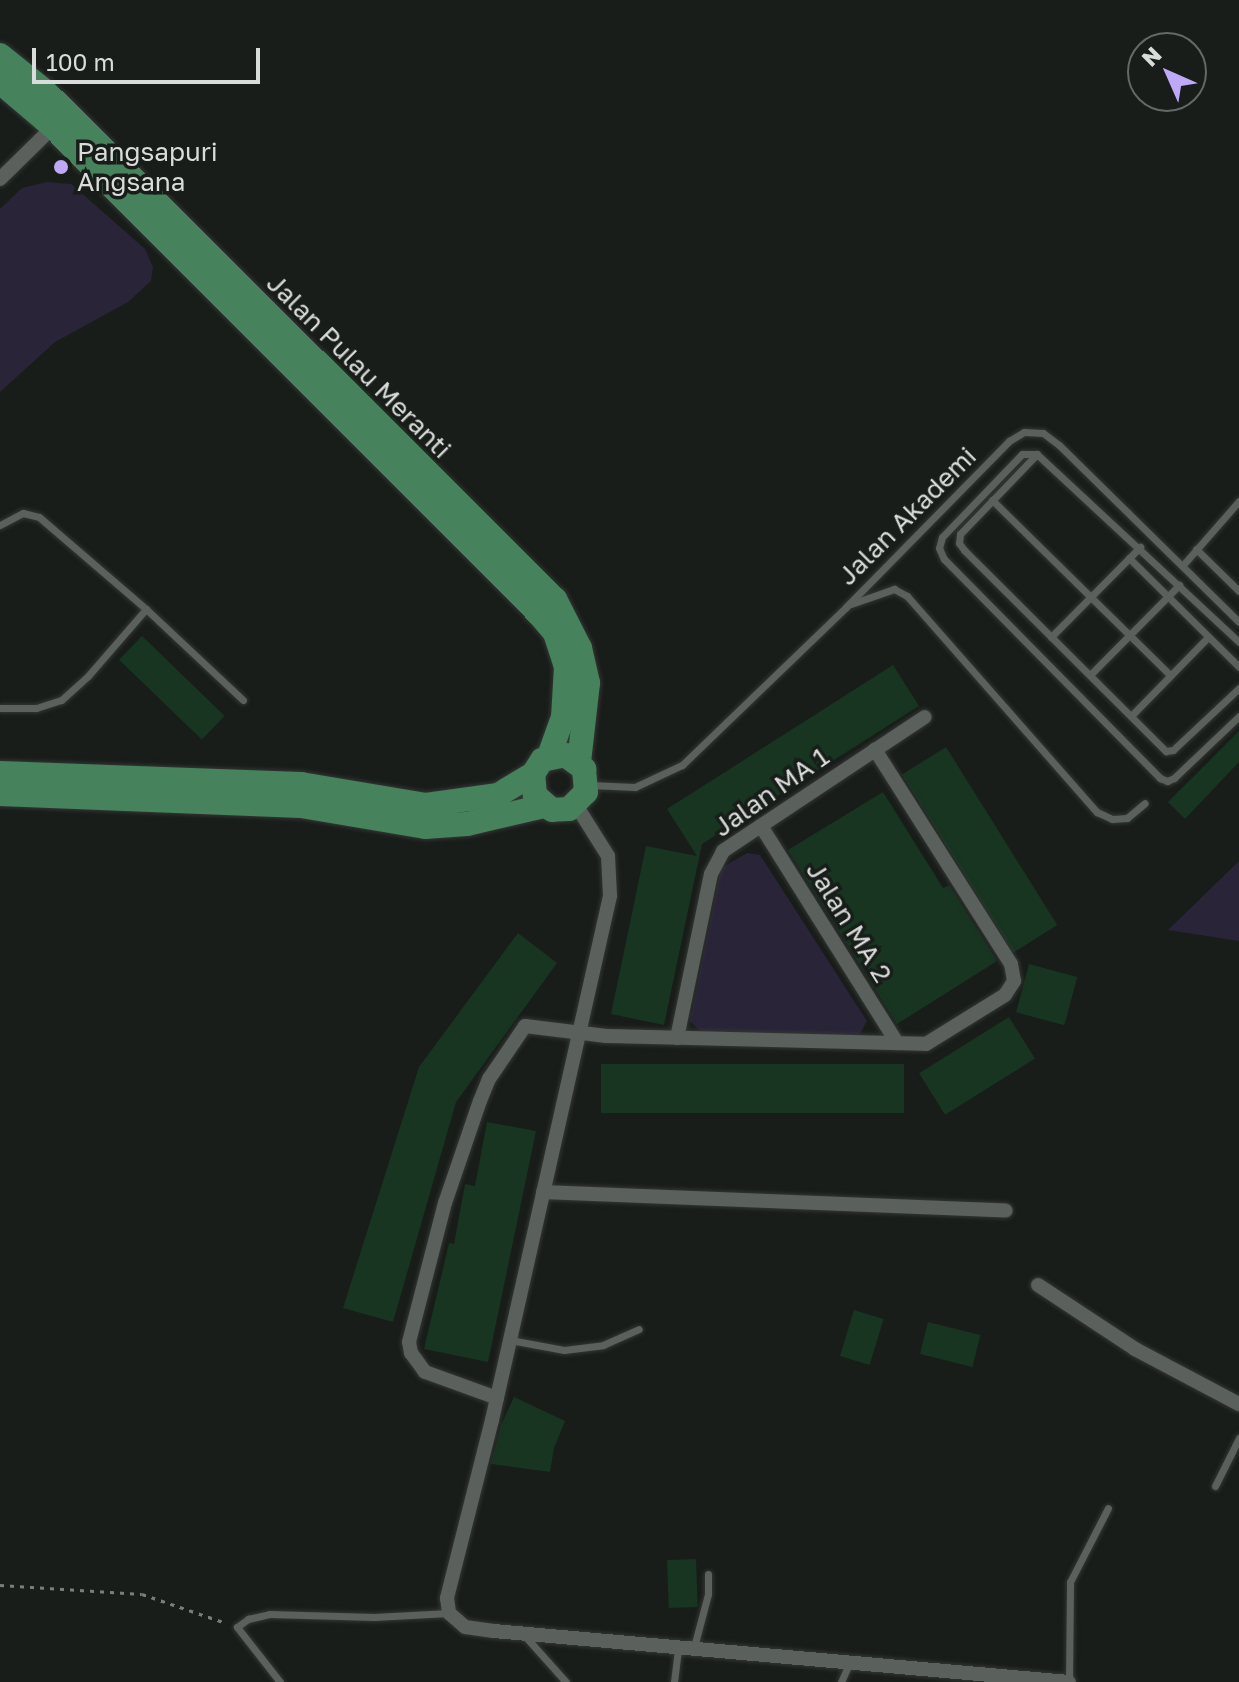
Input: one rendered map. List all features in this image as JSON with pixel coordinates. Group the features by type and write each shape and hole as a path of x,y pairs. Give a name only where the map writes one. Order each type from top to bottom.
{"main road":[{"name":"Jalan Pulau Meranti","path":"0,55 45,91 555,599 580,648 588,683 581,784"},
{"name":"Jalan Pulau Meranti","path":"0,82 53,127 555,633 566,667 563,717 541,765"},
{"path":"0,773 301,784 426,805 498,795 541,765 565,755 581,784 560,811 544,806 467,824 425,827 301,806 0,794"},
{"path":"541,765 532,789 544,806"}],"street":[{"path":"0,179 53,127"},
{"name":"Jalan MA 1","path":"677,1038 711,874 723,851 925,717"},
{"path":"497,1398 425,1372 411,1353 409,1342 445,1203 489,1079 525,1026 581,1035 926,1044 1005,995 1014,981 1011,964 875,750"},
{"path":"581,784 597,834 608,856 610,896 497,1398 447,1598 449,1613 465,1627 523,1634 1069,1682"},
{"name":"Jalan MA 2","path":"761,826 897,1043"},
{"path":"543,1192 1006,1211"},
{"path":"1038,1285 1135,1349 1239,1404"}],"lane":[{"name":"Jalan Akademi","path":"581,784 635,787 682,765 846,607 1009,441 1024,432 1043,433 1059,445 1239,622"},
{"path":"1239,642 1037,454 1022,454 942,537 939,548 944,559 1160,778 1167,781 1174,778 1239,716"},
{"path":"1037,454 960,534 959,543 1166,751 1173,750 1239,688"},
{"path":"992,500 1170,675"},
{"path":"1183,565 1239,501"},
{"path":"0,525 23,513 39,517 146,609 243,700"},
{"path":"1051,637 1140,547"},
{"path":"1196,549 1239,591"},
{"path":"1129,558 1239,667"},
{"path":"1090,675 1179,585"},
{"path":"846,607 894,589 907,596 1097,812 1112,819 1127,818 1145,803"},
{"path":"0,708 36,708 61,700 88,676 146,609"},
{"path":"1131,716 1208,637"},
{"path":"510,1340 564,1350 603,1345 639,1329"},
{"path":"1215,1486 1239,1438"},
{"path":"1069,1682 1070,1582 1108,1508"},
{"path":"674,1682 708,1594 708,1574"},
{"path":"280,1682 237,1627 248,1619 269,1614 374,1617 449,1613"},
{"path":"523,1634 566,1682"},
{"path":"841,1682 849,1664"}],"path":[{"path":"0,1585 142,1594 237,1627"}],"shaded area":[{"path":"47,182 71,184 145,249 153,267 151,281 128,302 55,342 0,392 0,209 22,188"},
{"path":"747,853 760,855 867,1021 859,1036 702,1033 690,1021 721,868"},
{"path":"1239,861 1239,941 1168,930"}],"building":[{"path":"142,636 225,716 202,740 119,660"},
{"path":"893,665 919,706 702,844 664,1025 611,1014 646,846 697,856 667,809"},
{"path":"1239,731 1239,762 1185,819 1168,802"},
{"path":"946,747 1057,925 1013,953 902,775"},
{"path":"883,792 943,888 949,885 997,961 897,1024 788,850"},
{"path":"518,933 557,963 456,1102 393,1322 343,1308 419,1067"},
{"path":"1029,964 1077,977 1064,1025 1016,1012"},
{"path":"1009,1017 1035,1059 945,1115 919,1073"},
{"path":"601,1064 904,1064 904,1113 601,1113"},
{"path":"487,1122 536,1131 488,1362 424,1349 449,1243 454,1244 465,1184 475,1186"},
{"path":"854,1310 884,1319 870,1365 840,1356"},
{"path":"928,1322 980,1335 972,1367 920,1354"},
{"path":"514,1397 565,1421 554,1448 550,1472 491,1464 501,1425"},
{"path":"696,1559 698,1607 669,1608 667,1560"}],"place":[{"name":"Pangsapuri Angsana","path":"61,167"}]}
